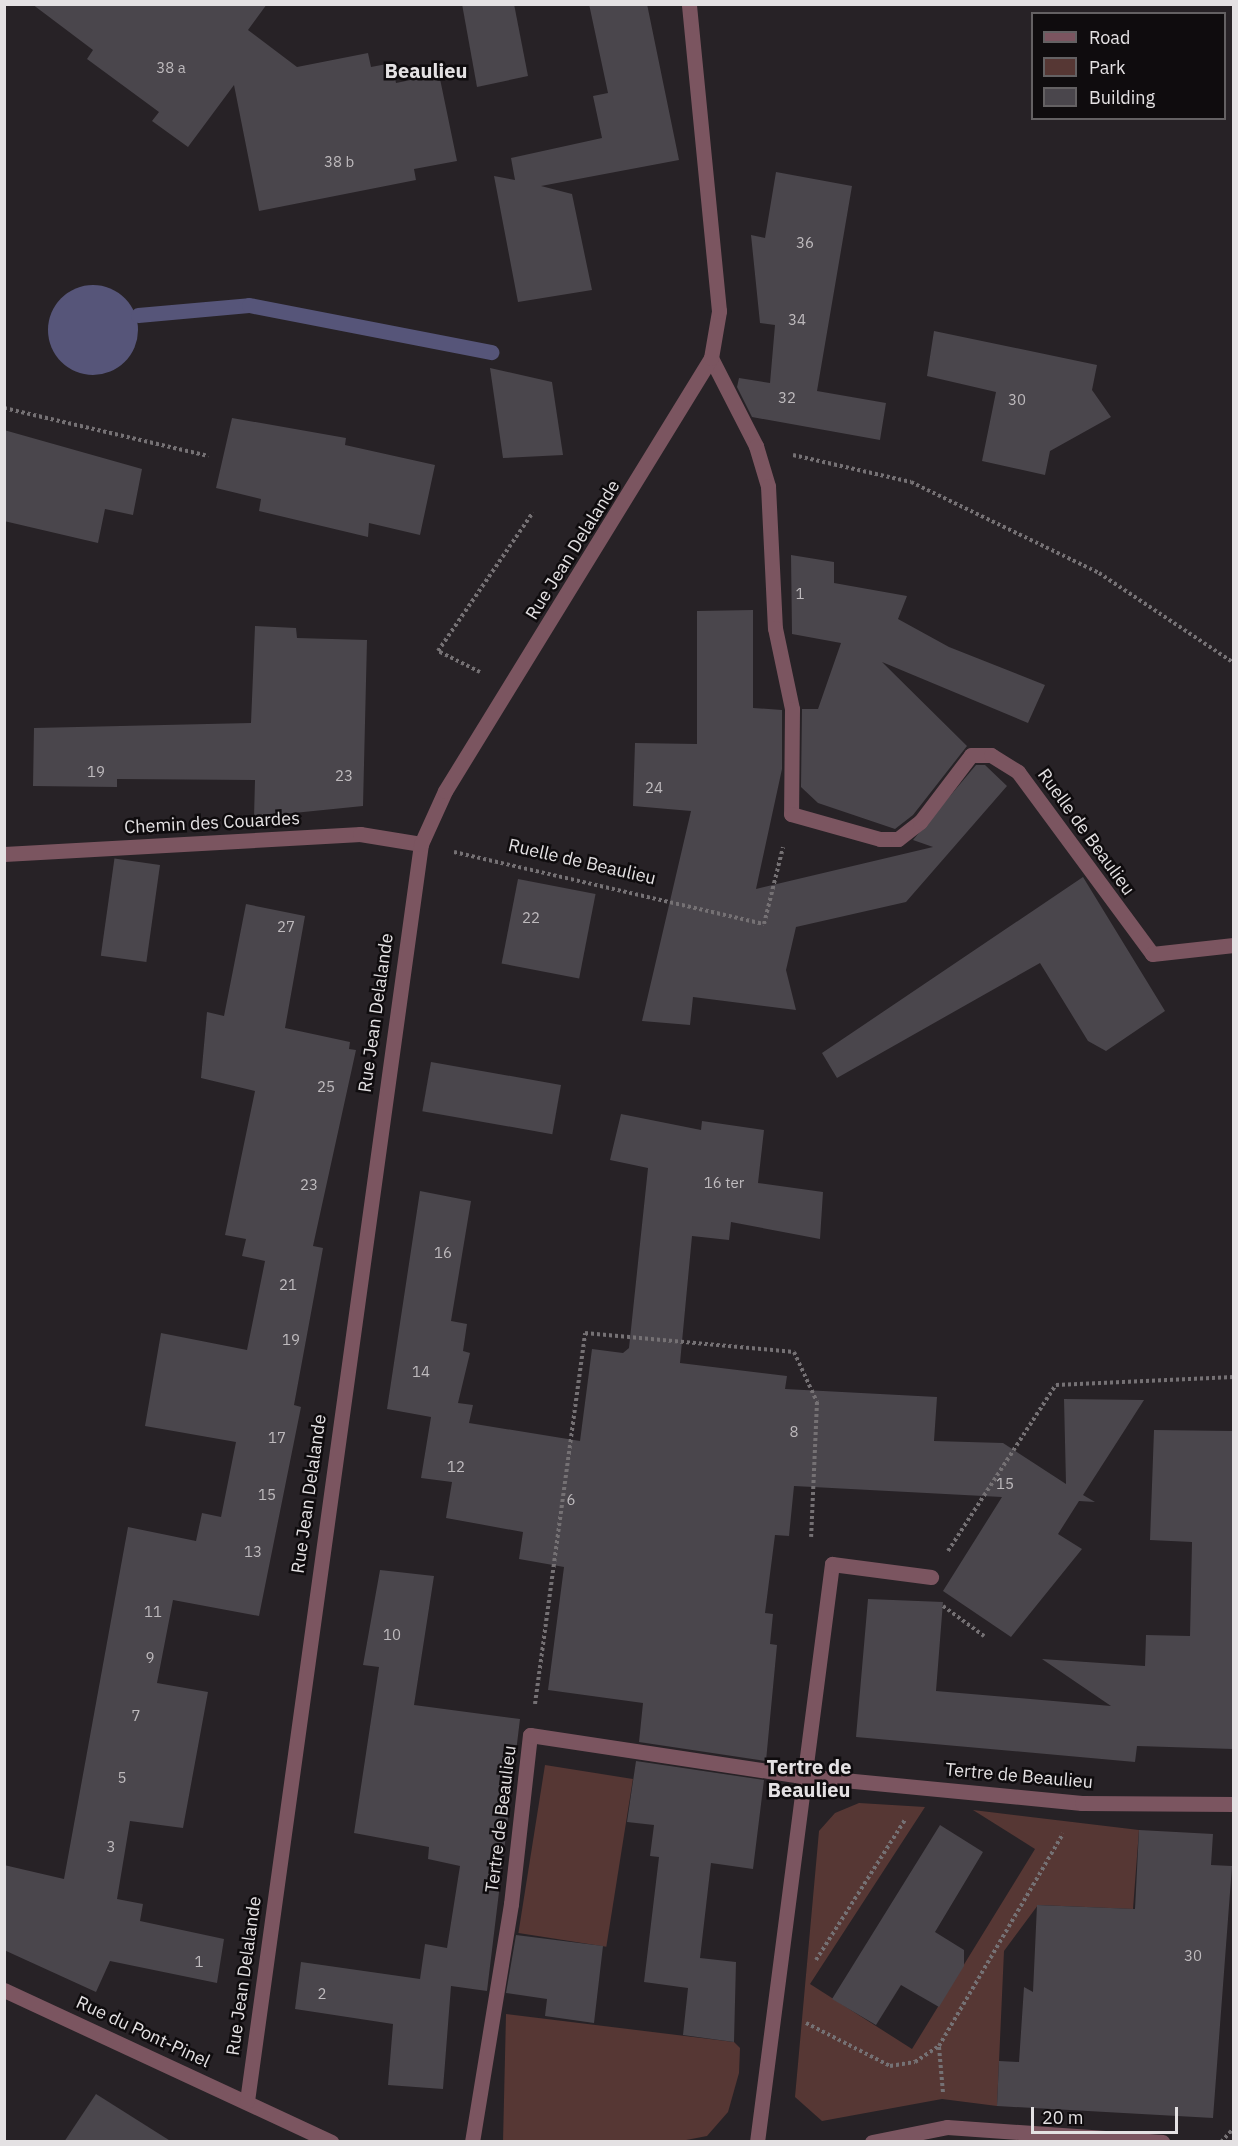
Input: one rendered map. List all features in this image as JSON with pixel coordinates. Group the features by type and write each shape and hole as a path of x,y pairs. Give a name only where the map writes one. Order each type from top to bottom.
{"street":[{"name":"Rue Jean Delalande","path":"247,2101 421,844 445,791 711,358 719,311 689,4"},
{"path":"711,358 756,446 768,486 775,628 792,709 791,814"},
{"name":"Ruelle de Beaulieu","path":"791,814 880,839 898,839 920,822 970,754 991,755 1018,772 1152,954 1233,945"},
{"name":"Chemin des Couardes","path":"4,854 360,834 421,844"},
{"path":"757,2142 802,1776 832,1564 930,1577"},
{"name":"Tertre de Beaulieu","path":"472,2142 511,1904 530,1735 802,1776 1082,1803 1233,1804"},
{"name":"Rue du Pont-Pinel","path":"4,1990 247,2101 330,2142"},
{"path":"872,2142 946,2127 1162,2142"}],"path":[{"path":"4,408 208,456"},
{"path":"756,446 911,482 1099,573 1233,663"},
{"path":"510,687 438,651 532,512"},
{"name":"Ruelle de Beaulieu","path":"421,844 764,924 791,814"},
{"path":"530,1735 585,1333 795,1352 817,1402 808,1533 832,1564"},
{"path":"984,1636 925,1593 930,1577 987,1498 1056,1385 1233,1377"},
{"path":"777,1985 819,1958 925,1788"},
{"path":"774,2006 890,2066 915,2062 939,2046 1082,1803"},
{"path":"939,2046 946,2127"},
{"path":"1221,2142 1233,2128"}],"green space":[{"path":"545,1765 633,1779 606,1947 518,1933"},
{"path":"859,1803 925,1807 810,1984 912,2049 1035,1849 973,1810 1139,1830 1133,1909 1038,1905 1004,1951 997,2106 942,2099 822,2121 795,2097 819,1831 835,1813"},
{"path":"506,2014 734,2042 740,2048 739,2073 728,2112 707,2136 676,2142 503,2142"}],"water":[{"path":"93,285 110,288 125,298 135,313 138,330 135,347 125,362 110,372 93,375 76,372 61,362 51,347 48,330 51,313 61,298 76,288"}],"building":[{"path":"32,4 267,4 248,30 297,67 368,53 371,67 392,63 396,83 439,74 457,161 414,169 416,180 259,211 234,85 188,147 152,121 159,112 87,59 93,50"},
{"path":"462,4 514,4 528,76 477,87"},
{"path":"589,4 647,4 679,160 541,186 572,194 592,290 518,302 494,176 515,180 511,158 602,138 593,96 608,93"},
{"path":"776,172 852,186 817,391 886,403 880,440 752,417 737,387 739,378 770,383 775,325 760,323 751,235 765,238"},
{"path":"934,331 1097,365 1092,390 1111,417 1050,451 1045,475 982,461 996,392 927,376"},
{"path":"490,368 552,382 563,455 503,458"},
{"path":"232,418 346,438 345,445 435,465 420,535 369,523 368,537 259,511 261,499 216,488"},
{"path":"4,430 142,469 133,515 105,509 98,543 4,521"},
{"path":"791,555 834,562 834,583 907,596 898,619 949,647 1045,685 1028,723 882,662 967,746 913,815 895,829 818,803 801,787 802,709 818,709 841,643 792,634"},
{"path":"753,610 753,708 782,710 782,769 756,889 933,847 913,840 976,765 985,765 1007,786 906,902 796,927 786,970 796,1010 693,997 690,1025 642,1021 691,811 633,806 635,743 697,744 697,611"},
{"path":"255,626 296,628 297,638 367,640 363,806 254,817 255,780 117,779 117,787 33,786 34,728 251,723"},
{"path":"114,859 160,865 146,962 101,956"},
{"path":"1083,877 1165,1011 1106,1051 1088,1041 1040,963 837,1078 822,1053"},
{"path":"518,879 596,894 579,978 502,963"},
{"path":"246,904 305,916 285,1028 350,1042 349,1049 356,1050 313,1246 323,1248 294,1405 301,1407 259,1616 173,1600 157,1683 208,1692 183,1828 130,1821 117,1899 143,1904 140,1921 224,1939 217,1983 110,1961 96,1992 4,1950 4,1865 64,1879 128,1527 196,1541 202,1513 221,1517 236,1442 145,1426 161,1333 247,1350 265,1261 242,1256 246,1239 225,1235 255,1091 201,1078 207,1012 224,1016"},
{"path":"431,1062 561,1085 552,1134 422,1111"},
{"path":"621,1114 701,1130 702,1121 764,1130 758,1183 823,1192 820,1239 731,1222 729,1240 692,1236 680,1363 787,1376 785,1389 937,1397 934,1441 1003,1443 1066,1484 1064,1399 1144,1400 1083,1495 1095,1502 1079,1501 1058,1534 1082,1549 1011,1637 943,1591 1002,1497 794,1486 789,1536 775,1535 765,1613 773,1614 770,1644 777,1645 766,1761 639,1742 643,1703 548,1690 564,1567 519,1559 523,1532 446,1518 452,1482 421,1478 431,1417 387,1409 420,1191 471,1201 451,1321 467,1324 463,1351 470,1353 458,1403 473,1405 469,1423 580,1441 592,1349 623,1353 629,1348 648,1168 610,1160"},
{"path":"1154,1430 1233,1431 1233,1749 1137,1746 1135,1762 856,1737 868,1599 943,1602 936,1691 1111,1706 1042,1659 1145,1666 1146,1635 1190,1636 1192,1542 1150,1540"},
{"path":"380,1570 434,1576 414,1705 520,1719 487,1991 451,1986 443,2089 388,2085 393,2024 295,2009 301,1962 420,1979 425,1944 447,1948 460,1866 428,1859 429,1847 354,1833 379,1667 363,1665"},
{"path":"636,1761 764,1780 753,1869 711,1863 700,1958 736,1962 734,2042 683,2035 688,1988 644,1982 659,1857 650,1856 654,1825 627,1822"},
{"path":"940,1825 983,1852 935,1932 964,1950 964,1966 939,2007 901,1985 876,2025 832,1999"},
{"path":"1139,1830 1213,1834 1211,1865 1232,1866 1213,2118 997,2106 999,2061 1019,2062 1024,1987 1033,1992 1037,1905 1135,1909"},
{"path":"516,1935 603,1946 594,2023 545,2016 547,1999 506,1993"},
{"path":"96,2094 172,2142 64,2142"}],"waterway":[{"path":"138,315 249,305 491,352"}],"district":[{"name":"Beaulieu","path":"426,70"},
{"name":"Tertre de Beaulieu","path":"809,1778"}]}
